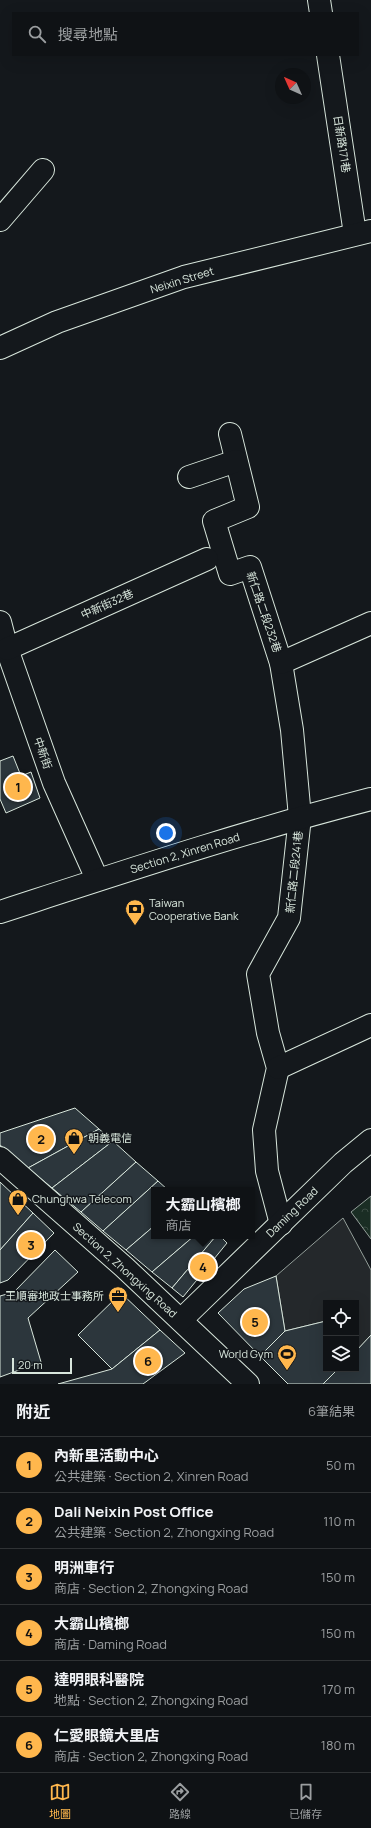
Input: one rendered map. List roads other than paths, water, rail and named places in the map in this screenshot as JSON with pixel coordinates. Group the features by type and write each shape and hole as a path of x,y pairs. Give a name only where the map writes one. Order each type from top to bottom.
{"street":[{"path":"319,0 321,12"},
{"name":"日新路171巷","path":"328,56 363,232"},
{"path":"0,220 43,170"},
{"name":"Neixin Street","path":"0,348 57,322 184,277 363,232"},
{"name":"新仁路二段232巷","path":"230,434 248,507 214,521 230,574 250,567 281,663 292,730 300,818"},
{"path":"189,477 236,461"},
{"name":"中新街32巷","path":"7,649 207,559"},
{"name":"中新街","path":"0,622 7,649 54,783 97,879"},
{"path":"281,663 371,623"},
{"name":"Section 2, Xinren Road","path":"0,912 97,879 300,818 371,799"},
{"name":"新仁路二段241巷","path":"281,1224 267,1171 264,1130 278,1068 268,1033 258,974 289,918 300,818"},
{"path":"278,1068 371,1025"},
{"name":"Daming Road","path":"181,1320 343,1163 371,1140"},
{"name":"Section 2, Zhongxing Road","path":"0,1158 124,1267 248,1384"}],"place":[{"name":"內新里活動中心","path":"18,787"},
{"name":"Taiwan Cooperative Bank","path":"135,926"},
{"name":"Dali Neixin Post Office","path":"41,1139"},
{"name":"朝義電信","path":"74,1155"},
{"name":"Chunghwa Telecom","path":"18,1216"},
{"name":"明洲車行","path":"31,1245"},
{"name":"大霸山檳榔","path":"203,1267"},
{"name":"王順審地政士事務所","path":"118,1313"},
{"name":"達明眼科醫院","path":"255,1322"},
{"name":"仁愛眼鏡大里店","path":"148,1361"},
{"name":"World Gym","path":"287,1371"}]}
